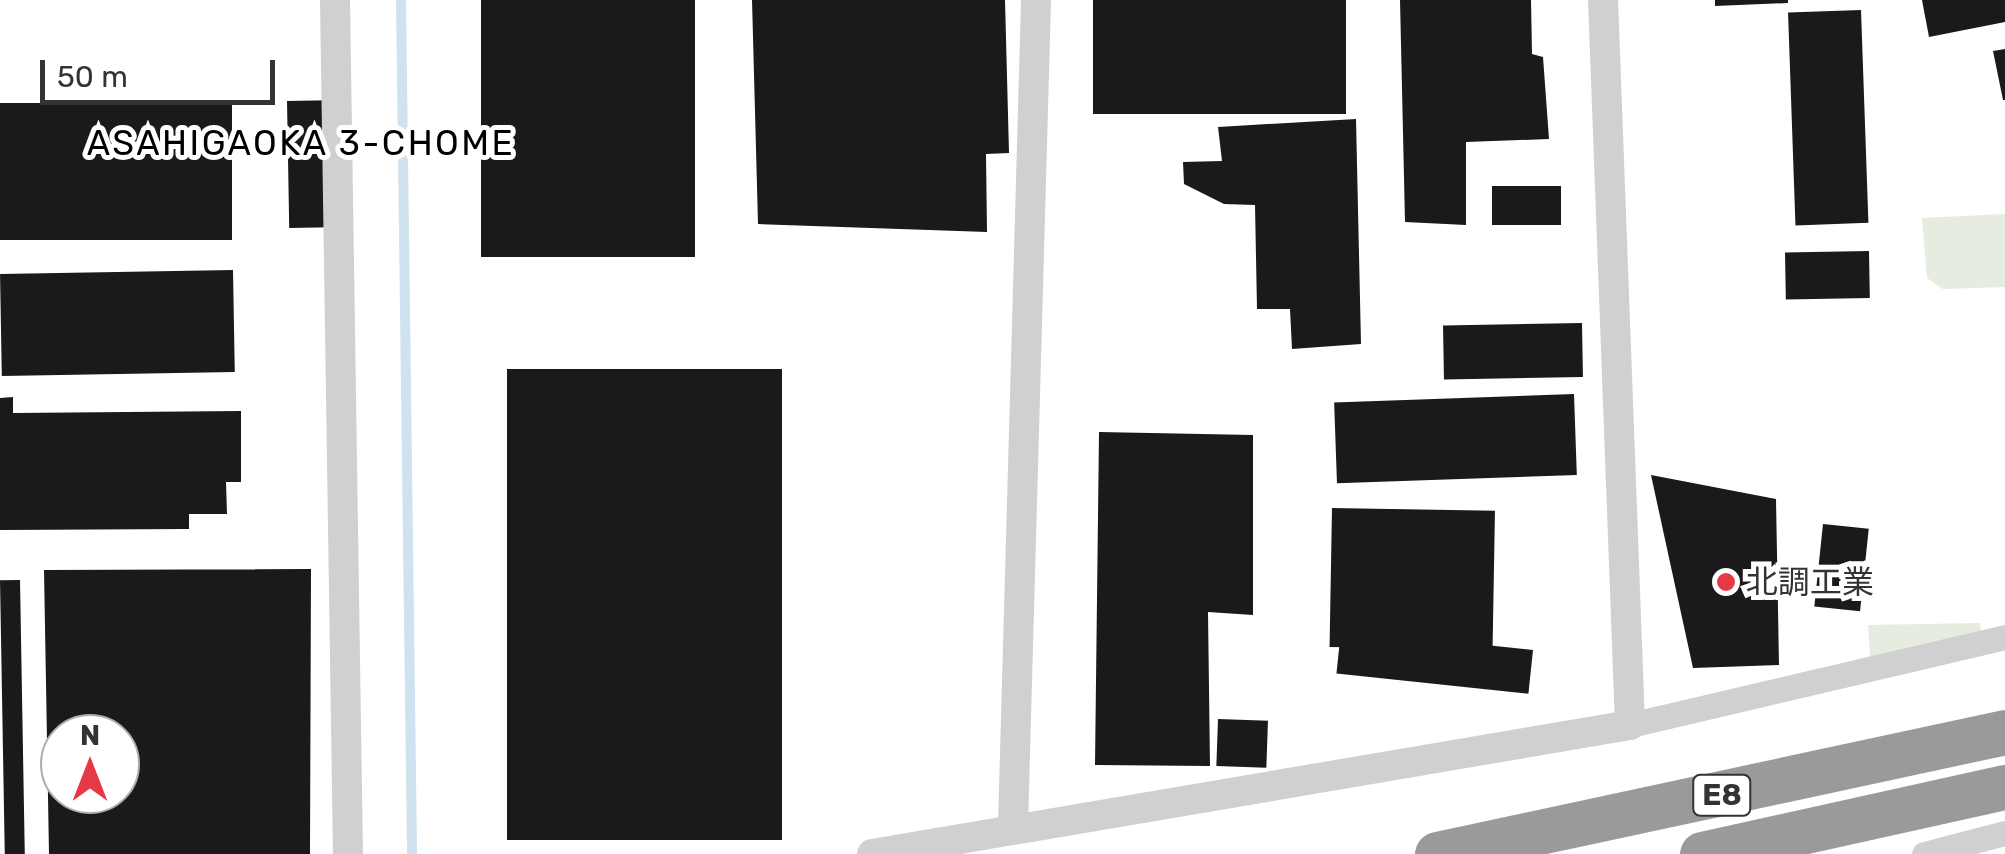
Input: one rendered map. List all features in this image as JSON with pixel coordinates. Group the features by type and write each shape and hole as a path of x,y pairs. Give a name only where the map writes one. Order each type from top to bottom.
{"highway":[{"name":"E8","path":"1438,854 2005,732"},
{"name":"E8","path":"1702,854 2005,787"}],"street":[{"path":"335,0 348,854"},
{"path":"1013,840 1036,0"},
{"path":"1603,0 1630,725"},
{"path":"872,854 1013,840 1630,725 2005,637"},
{"path":"1924,854 2005,834"}],"shaded area":[{"path":"2005,214 2005,287 1943,289 1927,278 1922,218"},
{"path":"1980,623 1981,634 1870,657 1868,625"}],"building":[{"path":"481,0 695,0 695,257 481,257"},
{"path":"752,0 1005,0 1009,153 986,154 987,232 758,224"},
{"path":"1093,0 1346,0 1346,114 1093,114"},
{"path":"1400,0 1531,0 1532,54 1543,57 1549,139 1466,142 1466,225 1405,222"},
{"path":"1715,0 1788,0 1788,3 1715,6"},
{"path":"1922,0 2005,0 2005,22 1929,37"},
{"path":"1861,10 1868,223 1795,225 1788,13"},
{"path":"2005,49 2005,100 2003,100 1993,51"},
{"path":"343,100 345,227 289,228 287,101"},
{"path":"0,103 232,103 232,240 0,240"},
{"path":"1356,119 1361,344 1292,349 1290,309 1257,309 1255,205 1224,204 1184,184 1183,162 1222,161 1218,127"},
{"path":"1492,186 1561,186 1561,225 1492,225"},
{"path":"1869,251 1870,298 1786,299 1785,252"},
{"path":"233,270 235,372 2,376 0,274"},
{"path":"1582,323 1583,377 1444,379 1443,325"},
{"path":"507,369 782,369 782,840 507,840"},
{"path":"1574,394 1577,475 1337,483 1334,402"},
{"path":"13,397 13,413 241,411 241,482 226,482 227,514 189,514 189,529 0,530 0,398"},
{"path":"1099,432 1253,435 1253,615 1208,612 1210,766 1095,765"},
{"name":"北調工業","path":"1651,475 1776,499 1779,665 1693,668"},
{"path":"1332,508 1495,511 1493,650 1330,647"},
{"path":"1823,524 1869,529 1860,611 1814,607"},
{"path":"311,569 310,854 49,854 48,814 140,814 140,714 47,714 44,570"},
{"path":"0,580 20,580 25,854 5,854"},
{"path":"1341,630 1533,650 1528,694 1336,674"},
{"path":"1218,719 1268,721 1266,768 1216,766"}],"waterway":[{"path":"401,0 412,854"}],"place":[{"name":"北調工業","path":"1726,582"}],"district":[{"name":"ASAHIGAOKA 3-CHOME","path":"301,143"}]}
